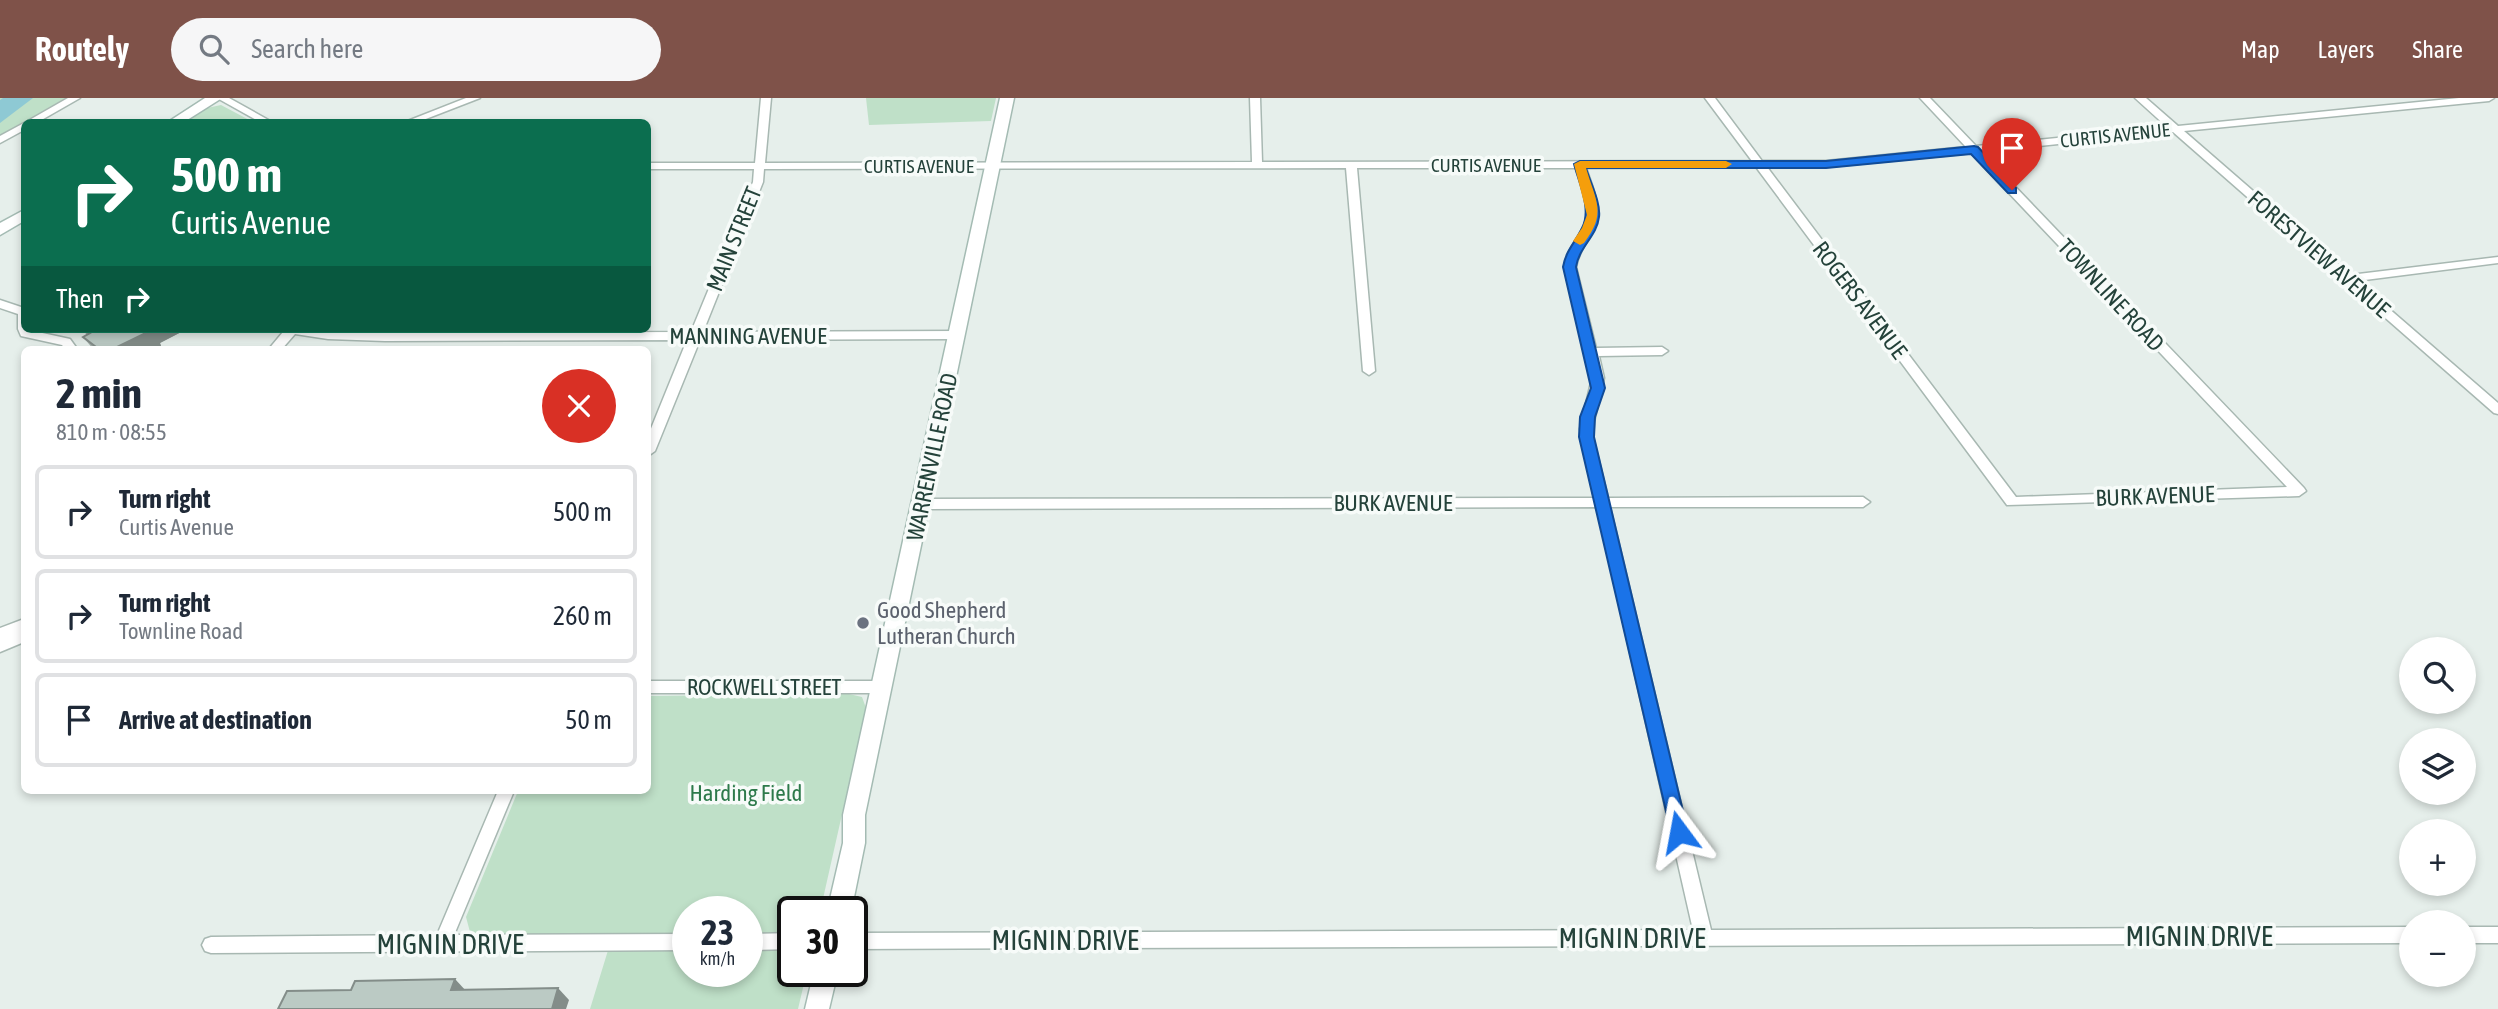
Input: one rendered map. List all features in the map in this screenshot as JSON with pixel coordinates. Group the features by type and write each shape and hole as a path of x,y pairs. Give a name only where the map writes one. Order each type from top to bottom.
{"main road":[{"path":"180,119 215,98"},
{"name":"WARRENVILLE ROAD","path":"830,896 845,837 854,815 1007,98"},
{"path":"0,230 21,217"},
{"name":"WARRENVILLE ROAD","path":"842,896 854,843 854,815"},
{"path":"805,1009 810,987"},
{"path":"817,1009 822,987"}],"street":[{"path":"36,119 75,98"},
{"path":"222,98 261,119"},
{"path":"418,119 475,98"},
{"name":"MAIN STREET","path":"651,444 758,182 766,98"},
{"path":"1255,98 1257,165"},
{"name":"ROGERS AVENUE","path":"1710,98 2011,502"},
{"name":"TOWNLINE ROAD","path":"1925,98 2299,491"},
{"name":"FORESTVIEW AVENUE","path":"2140,98 2498,410"},
{"name":"CURTIS AVENUE","path":"651,166 1826,164 2457,99 2489,98"},
{"path":"0,140 21,128"},
{"path":"1580,164 1593,215 1589,229 1572,253 1570,267 1598,388 1586,428 1704,938"},
{"path":"1351,165 1369,371"},
{"path":"2348,279 2498,260"},
{"path":"0,303 21,301"},
{"path":"0,303 21,311"},
{"path":"25,333 67,340"},
{"name":"MANNING AVENUE","path":"319,333 360,337 479,333 958,335"},
{"path":"1591,352 1662,351"},
{"name":"BURK AVENUE","path":"2011,502 2299,491"},
{"name":"BURK AVENUE","path":"922,504 1863,502"},
{"path":"0,634 21,626"},
{"path":"0,646 21,637"},
{"name":"ROCKWELL STREET","path":"651,687 881,687"},
{"path":"442,944 505,794"},
{"path":"2476,935 2498,934"},
{"name":"MIGNIN DRIVE","path":"868,941 2399,935"},
{"name":"MIGNIN DRIVE","path":"211,946 672,942"}],"green space":[{"path":"0,98 66,98 30,119 21,119 21,124 0,136"},
{"path":"866,98 996,98 991,121 869,125"},
{"path":"221,105 247,119 188,119 207,108"},
{"name":"Harding Field","path":"849,694 862,697 866,708 824,896 777,896 777,987 803,987 798,1009 590,1009 613,934 480,935 470,932 466,917 517,794 651,794 651,696"}],"water":[{"path":"33,98 0,123 0,100"}],"building":[{"path":"90,333 146,333 119,346 95,346 83,337"},
{"path":"455,979 451,990 558,988 552,1009 278,1009 287,991 351,990 355,981"}],"slow traffic":[{"path":"1580,241 1589,229 1593,215 1580,164 1726,164"}],"place":[{"name":"Good Shepherd Lutheran Church","path":"863,623"}],"route":[{"path":"1679,832 1587,437 1587,417 1598,388 1598,378 1570,267 1574,248 1589,229 1593,215 1580,164 1826,164 1974,150 2012,190"}]}
